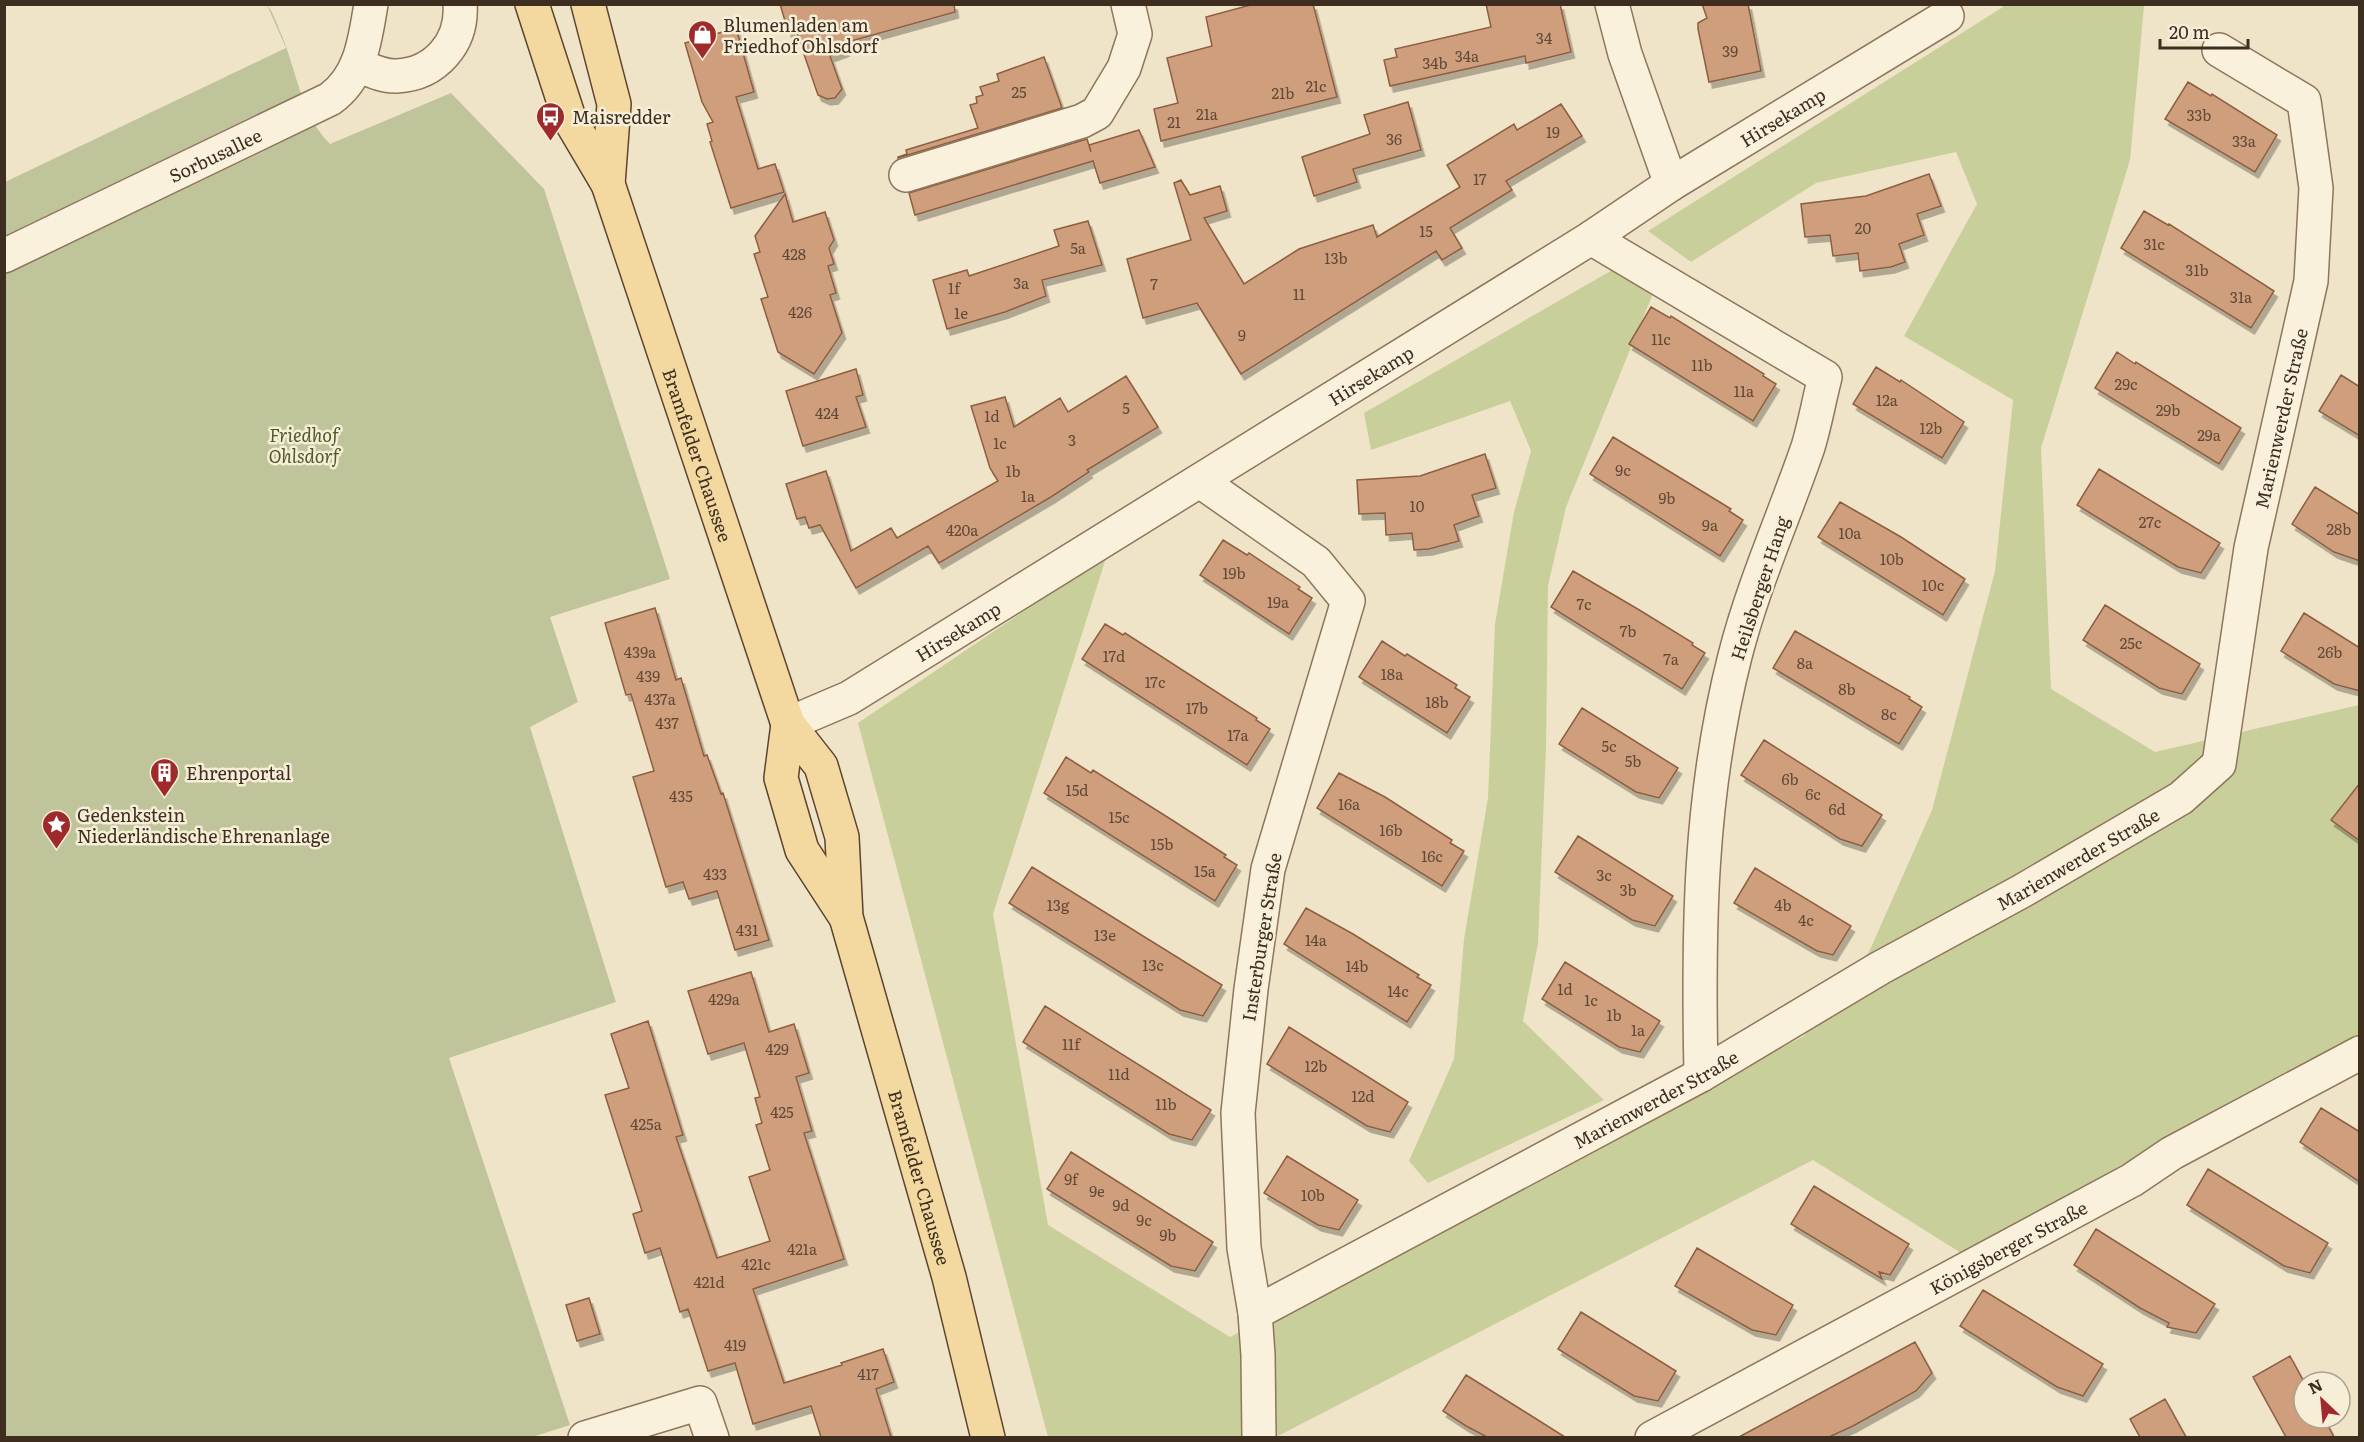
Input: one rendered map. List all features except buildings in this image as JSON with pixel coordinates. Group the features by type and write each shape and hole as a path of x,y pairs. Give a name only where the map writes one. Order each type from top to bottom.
{"main road":[{"name":"Bramfelder Chaussee","path":"532,4 570,118 608,184 788,724 781,778 802,850 846,917 949,1277 988,1437"},
{"name":"Bramfelder Chaussee","path":"588,4 614,104 608,184"}],"street":[{"name":"Sorbusallee","path":"4,256 330,99 342,90 358,65 371,4"},
{"path":"358,65 383,75 396,77 417,72 436,62 444,55 457,33 460,4"},
{"path":"906,175 1082,121 1097,113 1124,68 1135,34 1128,4"},
{"path":"1612,4 1625,54 1671,184"},
{"name":"Hirsekamp","path":"788,724 849,698 1591,238 1671,184 1947,16"},
{"name":"Marienwerder Straße","path":"1255,1313 1701,1075 1880,968 2022,891 2181,798 2219,764 2251,548 2311,280 2316,188 2304,101 2219,50"},
{"name":"Heilsberger Hang","path":"1591,238 1825,377 1808,445 1755,590 1735,657 1710,774 1700,898 1701,1075"},
{"name":"Insterburger Straße","path":"1200,481 1316,562 1348,602 1268,869 1251,989 1238,1113 1244,1248 1255,1313 1258,1355 1259,1437"},
{"name":"Königsberger Straße","path":"1652,1437 2124,1185 2172,1153 2360,1053"},
{"path":"585,1437 699,1403 711,1437"}],"green space":[{"name":"Friedhof Ohlsdorf","path":"267,5 285,43 305,104 320,132 330,144 451,93 544,189 670,579 550,617 578,702 530,727 616,1002 449,1058 570,1425 529,1438 5,1438 5,182 286,48"},
{"path":"2003,5 2149,5 2144,6 2130,160 2041,448 2051,689 2155,752 2359,705 2359,783 2331,820 2359,842 2359,1039 1961,1253 1813,1160 1276,1437 1048,1437 858,723 1107,555 993,914 1048,1225 1230,1337 1804,1036 1869,952 1932,810 1995,571 2013,400 1904,336 1977,204 1956,152 1816,183 1691,262 1648,231"},
{"path":"1621,265 1656,286 1566,507 1548,586 1546,748 1538,943 1523,1021 1604,1100 1428,1183 1409,1161 1454,1059 1464,939 1488,798 1495,624 1514,512 1531,451 1510,401 1371,450 1364,413"}],"place":[{"name":"Blumenladen am Friedhof Ohlsdorf","path":"702,60"},
{"name":"Maisredder","path":"551,142"},
{"name":"Ehrenportal","path":"165,798"},
{"name":"Gedenkstein Niederländische Ehrenanlage","path":"56,850"}]}
